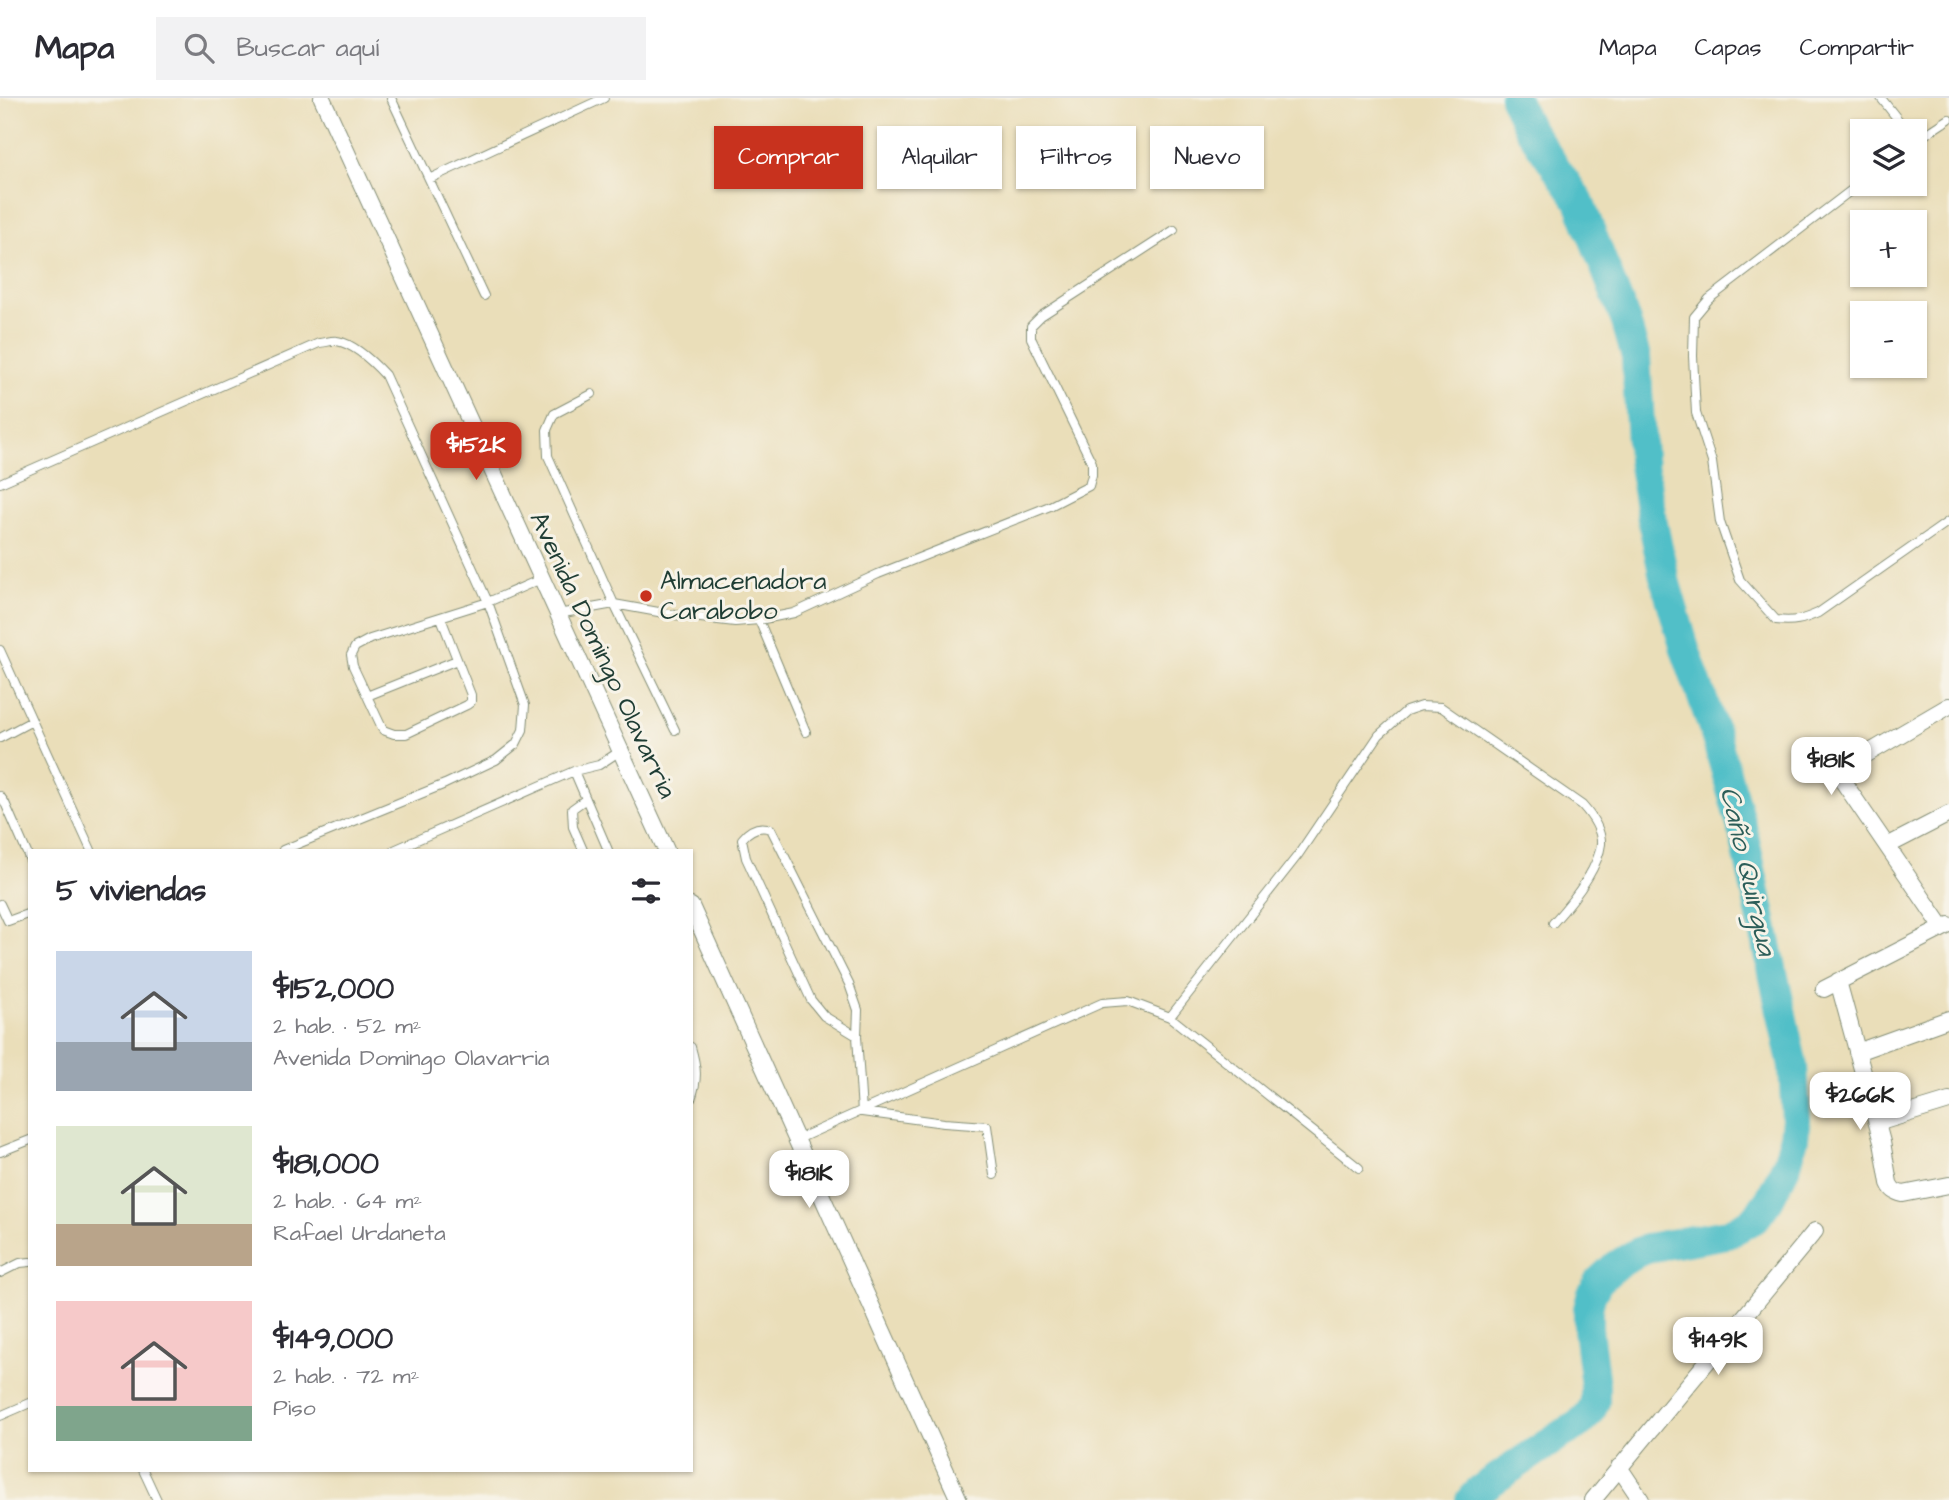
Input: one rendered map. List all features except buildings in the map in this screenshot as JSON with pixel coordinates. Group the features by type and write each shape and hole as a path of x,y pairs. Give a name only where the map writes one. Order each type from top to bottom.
{"street":[{"name":"Avenida Domingo Olavarria","path":"322,98 666,849"},
{"path":"1949,706 1848,765 1842,776 1844,783 1887,846 1946,926 1831,985 1857,1052 1877,1123 1889,1183 1896,1192 1903,1194 1949,1185"},
{"path":"1887,846 1949,814"},
{"path":"693,910 958,1500"},
{"path":"1857,1052 1949,1019"},
{"path":"1877,1123 1949,1101"},
{"path":"1593,1500 1815,1231"},
{"path":"1619,1467 1641,1500"}],"lane":[{"path":"391,98 484,296"},
{"path":"429,179 604,98"},
{"path":"1881,98 1898,119"},
{"path":"1927,134 1949,119"},
{"path":"1850,192 1709,299 1694,317 1696,413 1712,462 1720,522 1740,580 1776,620 1800,621 1818,613 1949,521"},
{"path":"558,614 614,604 735,622 794,613 878,574 1049,506 1089,485 1093,475 1092,463 1031,338 1031,326 1041,316 1174,230"},
{"path":"0,483 319,343 336,341 352,348 375,364 385,375 488,602 525,705 523,730 516,744 496,760 445,784 285,849"},
{"path":"592,394 554,414 547,430 548,456 614,604 675,730"},
{"path":"441,618 471,695 471,702 407,734 394,734 383,730 353,666 351,655 355,647 370,639 488,602 541,579"},
{"path":"759,620 806,732"},
{"path":"0,650 91,849"},
{"path":"367,696 457,660"},
{"path":"1170,1017 1298,855 1379,735 1406,710 1421,706 1441,708 1582,806 1592,817 1601,842 1597,860 1570,904 1553,922"},
{"path":"0,738 32,721"},
{"path":"396,849 574,771 599,765 620,751"},
{"path":"574,771 608,849"},
{"path":"0,796 28,856"},
{"path":"583,849 573,827 572,808 586,799"},
{"path":"857,1036 824,1016 811,1000 746,858 742,839 748,831 765,827 771,829 849,984 858,1010 862,1112"},
{"path":"0,904 8,921 28,914"},
{"path":"798,1139 1102,1003 1128,1001 1170,1017 1359,1168"},
{"path":"693,1054 697,1069 693,1094"},
{"path":"862,1112 987,1126 994,1175"},
{"path":"0,1152 28,1141"},
{"path":"0,1273 20,1263 28,1262"},
{"path":"0,1416 28,1404"},
{"path":"145,1472 157,1500"}],"waterway":[{"name":"Caño Quirgua","path":"1470,1500 1481,1489 1578,1425 1590,1413 1595,1402 1595,1386 1588,1309 1598,1282 1614,1267 1638,1252 1727,1234 1755,1219 1769,1200 1787,1164 1796,1119 1793,1067 1743,831 1664,577 1642,459 1636,357 1626,322 1579,201 1528,127 1514,98"}],"place":[{"name":"Almacenadora Carabobo","path":"646,596"}]}
